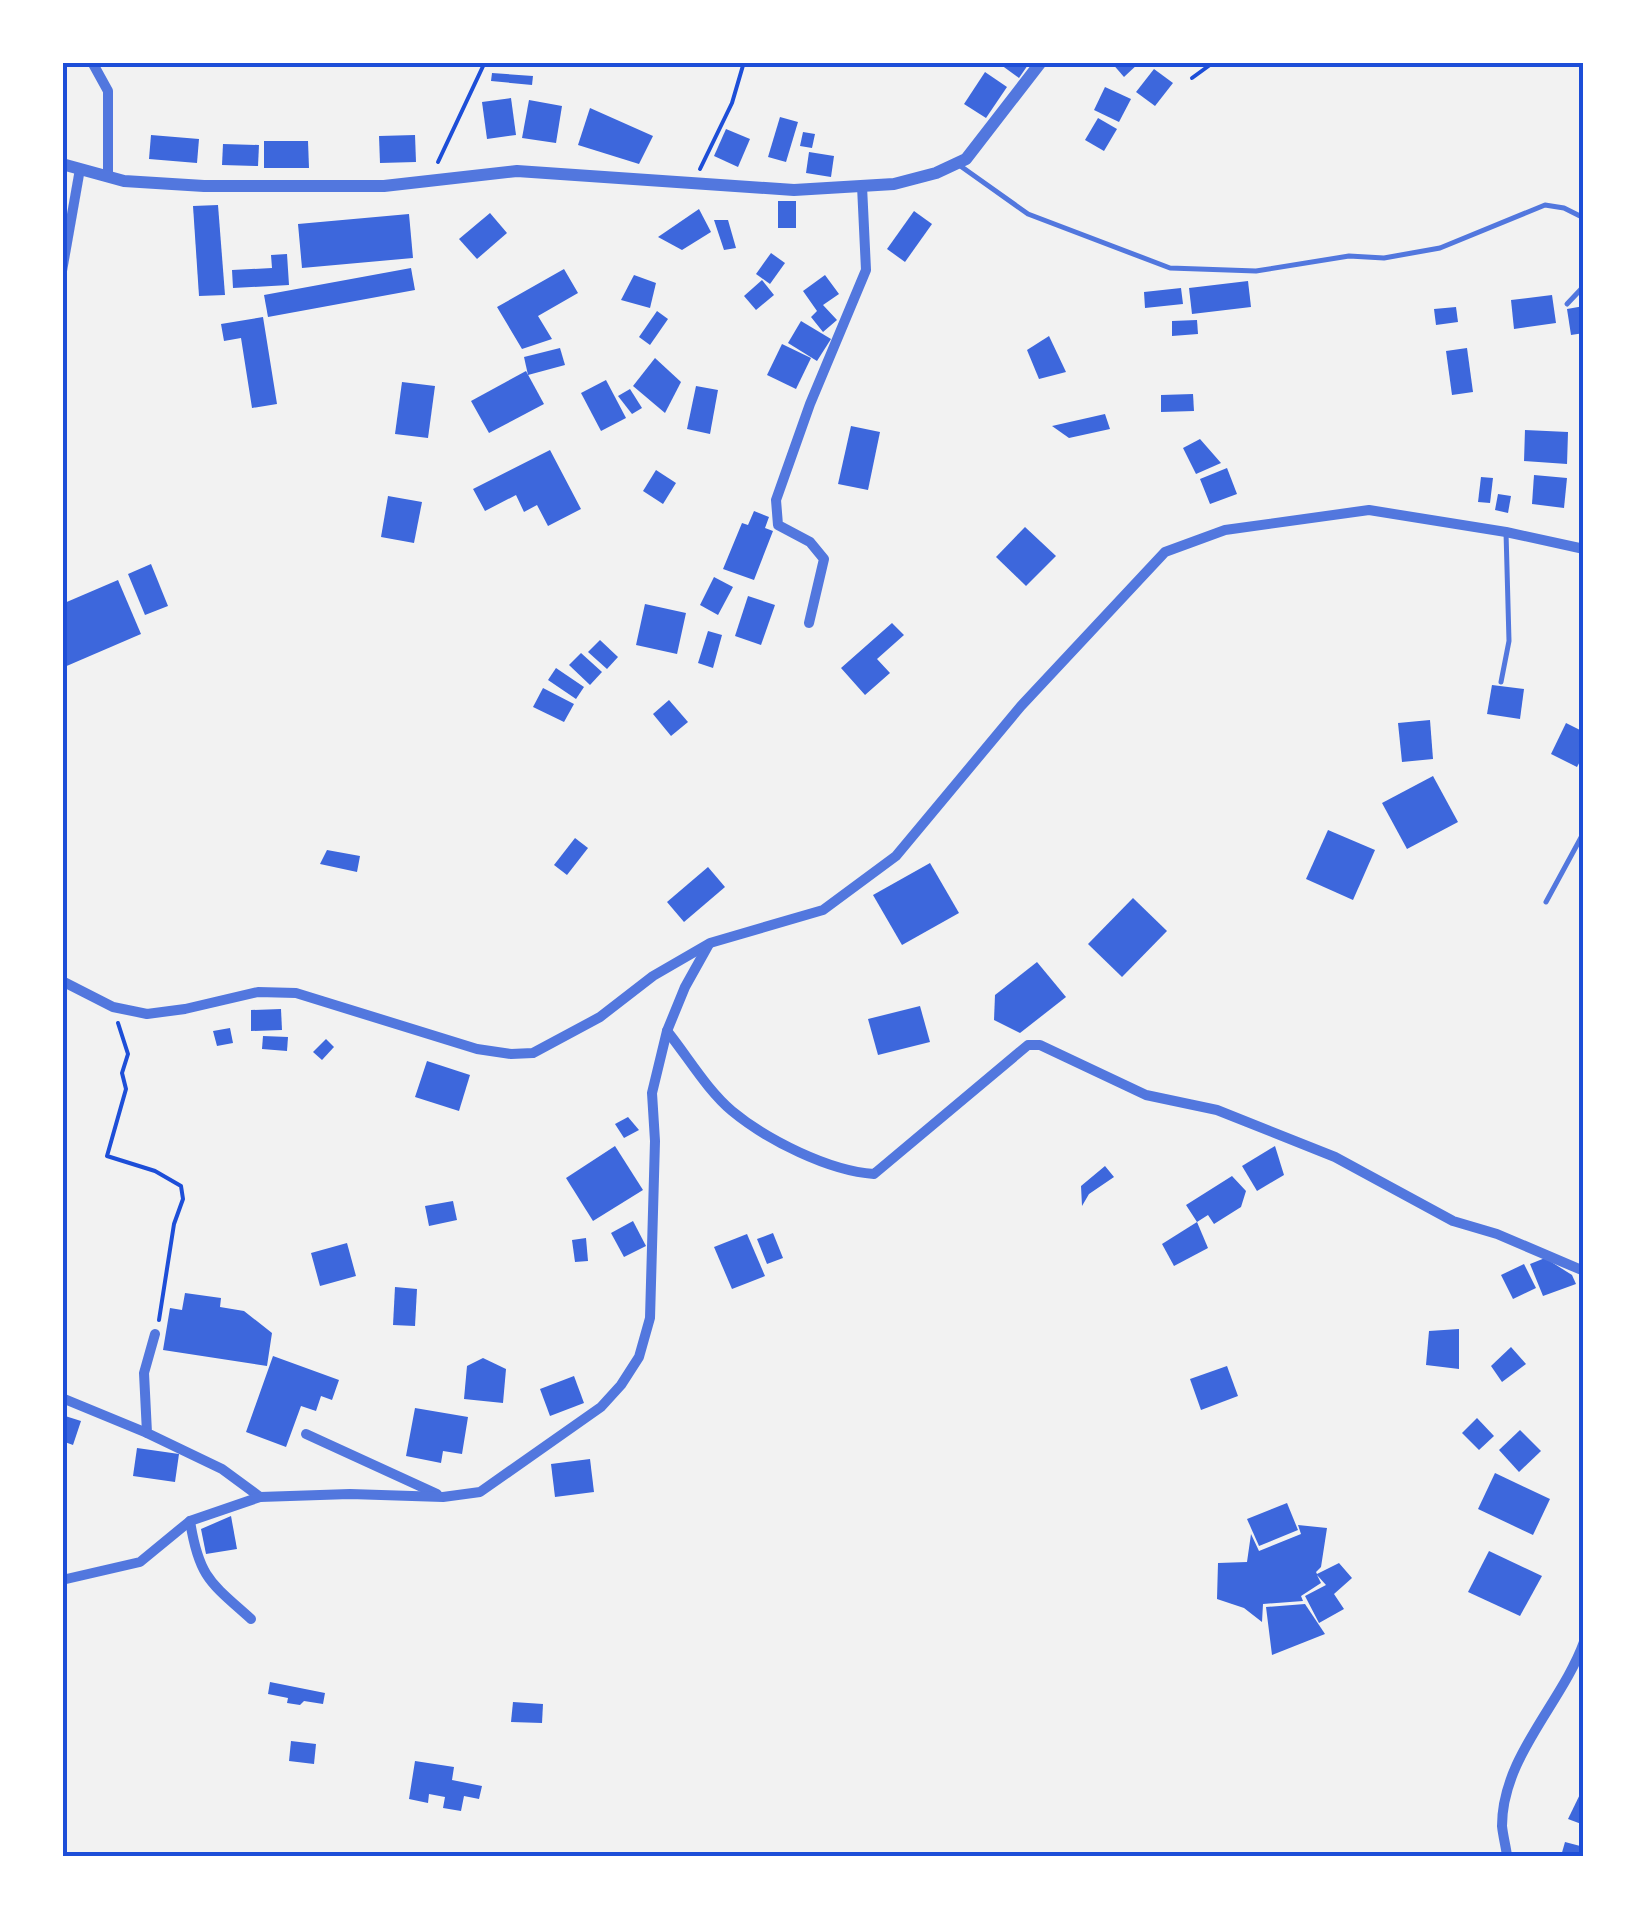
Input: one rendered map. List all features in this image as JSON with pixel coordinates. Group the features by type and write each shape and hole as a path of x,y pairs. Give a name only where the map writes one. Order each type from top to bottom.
{"street":[{"path":"92,62 108,90 108,176"},
{"path":"62,164 124,181 268,188 384,186 516,171 794,190 894,184 966,160 1041,62"},
{"path":"62,270 80,170"},
{"path":"809,623 824,559 810,542 778,526 776,500 810,404 866,270 862,186"},
{"path":"62,981 112,1007 147,1014 185,1010 258,992 296,993 477,1049 532,1053 600,1017 653,976 710,943 823,910 896,856 1022,706 1165,552 1225,530 1369,510 1584,549"},
{"path":"62,1580 140,1562 190,1522 260,1498 350,1494 442,1497 480,1492 601,1407 639,1357 652,1294 652,1093 667,1031 685,986 710,943"},
{"path":"667,1031 730,1109 770,1136 854,1173 874,1174 1028,1045 1040,1045 1146,1095 1217,1110 1335,1157 1453,1221 1498,1234 1584,1271"},
{"path":"147,1433 144,1374 155,1334"},
{"path":"62,1398 222,1469 260,1498"},
{"path":"306,1434 442,1497"},
{"path":"190,1522 196,1556 206,1578 251,1620"},
{"path":"1507,1856 1502,1824 1514,1769 1574,1668 1584,1642"}],"lane":[{"path":"957,164 1028,214 1170,268 1256,271 1349,256 1384,258 1421,252 1545,206 1564,208 1584,218"},
{"path":"1567,304 1584,286"},
{"path":"1501,682 1509,641 1506,532"},
{"path":"1546,902 1584,832"}],"path":[{"path":"428,181 486,62"},
{"path":"692,185 732,103 744,62"},
{"path":"1192,78 1214,62"},
{"path":"112,1007 128,1054 122,1073 126,1089 107,1156 155,1170 181,1186 183,1199 174,1224 155,1334"}],"building":[{"path":"997,62 1030,62 1019,78"},
{"path":"1111,62 1140,62 1124,77"},
{"path":"1154,69 1173,83 1155,106 1136,92"},
{"path":"985,72 1007,87 986,118 964,104"},
{"path":"492,73 533,76 532,85 491,81"},
{"path":"1105,87 1131,99 1119,122 1094,110"},
{"path":"511,98 516,135 487,139 482,102"},
{"path":"529,100 562,106 556,143 522,138"},
{"path":"590,108 653,136 639,164 578,145"},
{"path":"780,117 798,122 786,162 768,157"},
{"path":"1098,118 1117,129 1104,151 1085,140"},
{"path":"726,129 750,139 738,167 714,156"},
{"path":"803,132 815,134 812,148 800,146"},
{"path":"151,135 199,139 197,163 149,159"},
{"path":"415,135 416,162 380,163 379,136"},
{"path":"264,141 308,141 309,168 264,168"},
{"path":"223,144 259,145 258,166 222,165"},
{"path":"809,152 834,156 831,177 806,173"},
{"path":"778,201 796,201 796,228 778,228"},
{"path":"218,205 225,295 199,296 193,206"},
{"path":"699,209 711,232 682,250 658,237"},
{"path":"914,211 932,224 905,262 887,249"},
{"path":"490,213 507,233 477,259 459,239"},
{"path":"409,214 413,258 302,268 298,224"},
{"path":"714,220 728,220 736,248 724,250"},
{"path":"771,253 785,263 770,284 756,274"},
{"path":"287,254 289,285 233,288 232,270 272,268 271,255"},
{"path":"411,268 415,290 268,317 264,295"},
{"path":"564,269 578,293 538,316 552,339 522,349 497,307"},
{"path":"634,275 656,283 650,308 621,300"},
{"path":"825,275 839,294 823,305 837,320 823,332 811,317 817,311 803,291"},
{"path":"762,280 774,295 756,310 744,296"},
{"path":"1248,281 1251,307 1192,314 1189,288"},
{"path":"1181,288 1183,304 1145,308 1144,292"},
{"path":"1552,295 1556,323 1514,329 1511,300"},
{"path":"1584,306 1584,333 1571,335 1567,309"},
{"path":"1456,307 1458,322 1436,325 1434,309"},
{"path":"657,311 668,319 650,345 639,337"},
{"path":"263,317 277,404 252,408 241,338 224,341 221,324"},
{"path":"1197,320 1198,334 1172,336 1172,321"},
{"path":"801,321 831,339 817,361 788,343"},
{"path":"1049,336 1066,372 1039,379 1027,350"},
{"path":"782,344 811,358 796,389 767,375"},
{"path":"560,348 565,365 528,375 524,357"},
{"path":"1467,348 1473,392 1452,395 1446,351"},
{"path":"655,358 681,382 665,413 633,386"},
{"path":"526,371 544,404 489,433 471,401"},
{"path":"606,380 626,418 601,431 581,393"},
{"path":"402,382 435,386 428,438 395,434"},
{"path":"696,386 718,390 710,434 687,429"},
{"path":"630,389 642,408 632,414 618,396"},
{"path":"1193,394 1194,411 1161,412 1161,395"},
{"path":"1105,414 1110,429 1069,438 1052,426"},
{"path":"851,426 880,432 868,490 838,484"},
{"path":"1525,430 1568,432 1567,464 1524,461"},
{"path":"1200,439 1221,463 1196,474 1183,448"},
{"path":"550,450 581,509 548,526 537,505 524,512 516,495 485,511 473,489"},
{"path":"1227,468 1237,494 1210,504 1200,479"},
{"path":"656,470 676,483 663,504 643,491"},
{"path":"1534,475 1567,478 1564,508 1532,504"},
{"path":"1481,477 1493,478 1490,503 1478,502"},
{"path":"1498,494 1511,496 1508,513 1495,510"},
{"path":"388,496 422,502 414,543 381,537"},
{"path":"754,511 769,517 765,528 773,531 754,580 723,569 742,523 748,525"},
{"path":"1025,527 1056,556 1026,586 996,557"},
{"path":"151,564 168,606 145,615 128,574"},
{"path":"714,577 733,587 718,615 700,605"},
{"path":"118,580 141,634 62,668 62,604"},
{"path":"748,596 775,605 761,645 735,636"},
{"path":"645,604 686,613 677,654 636,645"},
{"path":"892,623 904,635 877,659 890,673 865,695 841,668"},
{"path":"708,631 722,635 713,668 698,663"},
{"path":"600,640 618,657 607,669 588,652"},
{"path":"581,653 602,672 590,685 569,665"},
{"path":"556,668 584,687 576,699 548,680"},
{"path":"1492,685 1524,689 1520,719 1487,714"},
{"path":"543,688 574,704 564,722 533,707"},
{"path":"669,700 688,722 671,736 653,714"},
{"path":"1430,720 1433,759 1402,762 1398,723"},
{"path":"1566,723 1584,732 1584,754 1577,767 1551,754"},
{"path":"1433,776 1458,822 1407,849 1382,803"},
{"path":"1328,830 1375,850 1353,900 1306,879"},
{"path":"575,838 588,848 567,875 554,865"},
{"path":"327,850 360,856 357,872 320,864"},
{"path":"930,863 959,913 902,945 873,895"},
{"path":"708,867 725,887 684,922 667,902"},
{"path":"1133,898 1167,931 1122,977 1088,944"},
{"path":"1037,962 1066,997 1020,1033 994,1020 995,995"},
{"path":"920,1006 930,1042 878,1055 868,1019"},
{"path":"281,1009 282,1030 251,1031 251,1010"},
{"path":"230,1028 233,1043 217,1046 213,1031"},
{"path":"263,1036 288,1037 287,1051 262,1049"},
{"path":"326,1039 334,1047 322,1060 313,1052"},
{"path":"427,1061 470,1075 459,1111 415,1097"},
{"path":"628,1117 639,1130 624,1138 615,1124"},
{"path":"615,1146 643,1190 593,1221 566,1178"},
{"path":"1275,1146 1284,1175 1257,1191 1242,1166"},
{"path":"1105,1166 1114,1177 1089,1194 1082,1206 1081,1186"},
{"path":"1232,1176 1246,1191 1241,1207 1214,1224 1208,1215 1197,1222 1186,1205"},
{"path":"453,1201 457,1220 429,1226 425,1206"},
{"path":"633,1221 646,1246 624,1257 611,1233"},
{"path":"1197,1222 1208,1248 1174,1266 1162,1244"},
{"path":"773,1233 783,1258 767,1264 757,1239"},
{"path":"747,1234 765,1276 732,1289 714,1247"},
{"path":"586,1238 588,1261 575,1262 572,1240"},
{"path":"347,1243 356,1276 320,1286 311,1253"},
{"path":"1545,1258 1572,1275 1576,1284 1543,1296 1530,1264"},
{"path":"1524,1264 1536,1288 1513,1299 1501,1275"},
{"path":"395,1287 417,1289 415,1326 393,1325"},
{"path":"185,1293 221,1298 220,1307 244,1311 272,1333 267,1366 163,1350 170,1308 182,1310"},
{"path":"1459,1329 1459,1369 1426,1365 1429,1331"},
{"path":"1511,1347 1526,1364 1502,1382 1491,1366"},
{"path":"273,1356 339,1380 332,1400 321,1396 316,1411 301,1406 286,1447 246,1432"},
{"path":"483,1358 506,1369 503,1403 464,1399 467,1366"},
{"path":"1227,1366 1238,1396 1201,1410 1190,1379"},
{"path":"574,1376 584,1403 550,1416 540,1389"},
{"path":"415,1408 468,1417 462,1454 443,1451 441,1463 406,1456"},
{"path":"62,1415 81,1421 73,1445 62,1441"},
{"path":"1477,1418 1494,1436 1479,1450 1462,1433"},
{"path":"1520,1430 1541,1451 1519,1472 1499,1450"},
{"path":"137,1448 179,1454 175,1482 133,1476"},
{"path":"590,1459 594,1492 555,1497 551,1464"},
{"path":"1495,1473 1550,1499 1533,1535 1478,1509"},
{"path":"1287,1503 1298,1530 1259,1546 1247,1519"},
{"path":"231,1516 237,1549 206,1554 201,1529"},
{"path":"1298,1525 1327,1528 1321,1567 1316,1572 1339,1563 1352,1578 1334,1594 1344,1609 1319,1623 1305,1596 1326,1585 1317,1575 1321,1583 1301,1596 1303,1601 1263,1604 1262,1622 1244,1608 1217,1599 1218,1563 1247,1562 1251,1534 1259,1551 1301,1534"},
{"path":"1489,1551 1542,1576 1520,1616 1468,1592"},
{"path":"1305,1604 1325,1634 1272,1655 1266,1607"},
{"path":"270,1682 325,1693 323,1704 287,1703 288,1698 268,1694"},
{"path":"513,1702 543,1704 542,1723 511,1722"},
{"path":"291,1741 316,1744 314,1764 289,1761"},
{"path":"415,1761 454,1767 452,1780 482,1786 479,1799 464,1796 461,1811 443,1808 445,1797 429,1794 428,1803 409,1799"},
{"path":"1584,1786 1584,1825 1568,1819"},
{"path":"1565,1842 1584,1847 1584,1856 1561,1856"}]}
